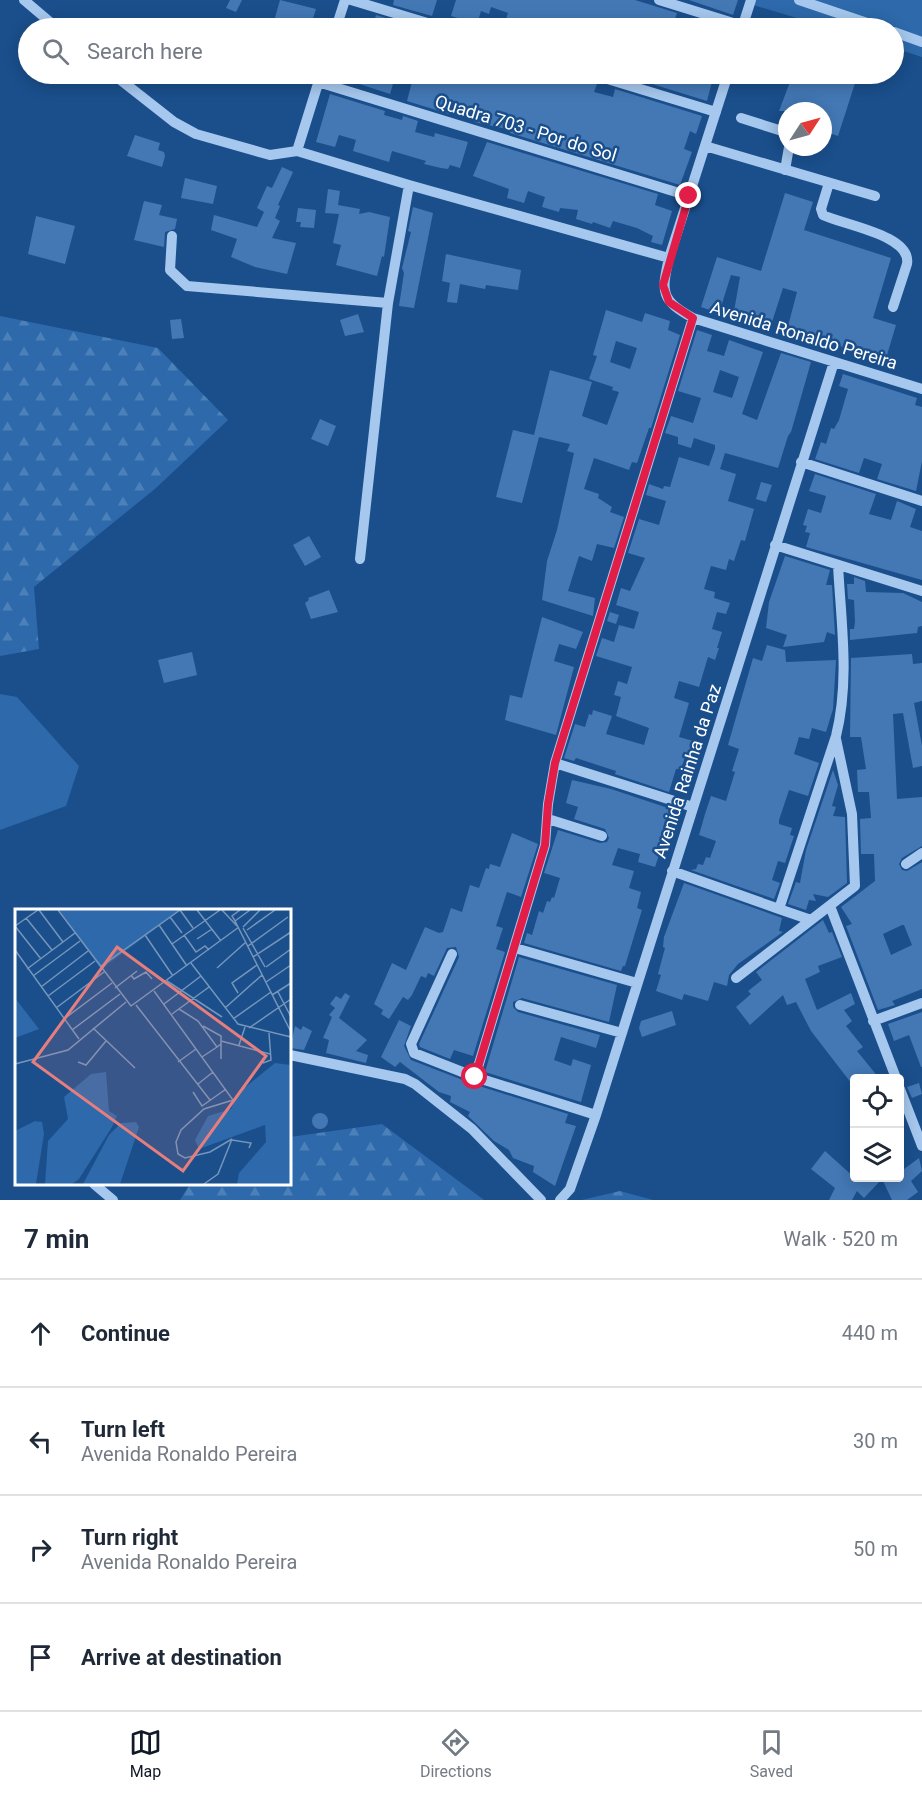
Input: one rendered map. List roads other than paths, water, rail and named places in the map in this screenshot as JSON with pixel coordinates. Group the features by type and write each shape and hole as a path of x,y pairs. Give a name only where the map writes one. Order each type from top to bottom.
{"street":[{"path":"24,0 45,18"},
{"path":"339,18 345,0"},
{"path":"351,0 411,18"},
{"path":"659,0 714,18"},
{"path":"745,18 751,0"},
{"path":"799,0 852,18"},
{"path":"904,36 922,42"},
{"path":"126,84 174,122 196,134 270,155 297,151 669,258"},
{"path":"297,151 318,84"},
{"name":"Quadra 703 - Por do Sol","path":"339,84 689,196"},
{"path":"624,84 716,112"},
{"name":"Avenida Ronaldo Pereira","path":"725,84 669,258 663,285 664,294 675,308 693,318 922,389"},
{"path":"741,118 778,130"},
{"path":"705,146 875,196"},
{"path":"785,170 787,156"},
{"path":"829,183 821,209 823,215 890,239 905,250 908,256 907,264 893,307"},
{"path":"360,559 388,303 409,185"},
{"path":"172,236 170,270 187,286 388,303"},
{"path":"475,1077 544,852 555,763 693,318"},
{"name":"Avenida Rainha da Paz","path":"560,1200 570,1189 596,1115 834,362"},
{"path":"801,462 922,501"},
{"path":"775,545 922,591"},
{"path":"779,909 836,736 844,687 838,565"},
{"path":"736,978 853,889 856,882 852,814 839,764 836,736"},
{"path":"555,763 693,807"},
{"path":"548,819 602,836"},
{"path":"906,864 922,853"},
{"path":"672,871 811,920"},
{"path":"830,906 894,1074"},
{"path":"515,948 637,983"},
{"path":"452,954 411,1047 417,1056 596,1115"},
{"path":"873,1021 922,1003"},
{"path":"520,1005 622,1033"},
{"path":"291,1055 405,1078 416,1083 472,1129 541,1200"},
{"path":"904,1099 922,1146"},
{"path":"95,1185 113,1200"}]}
